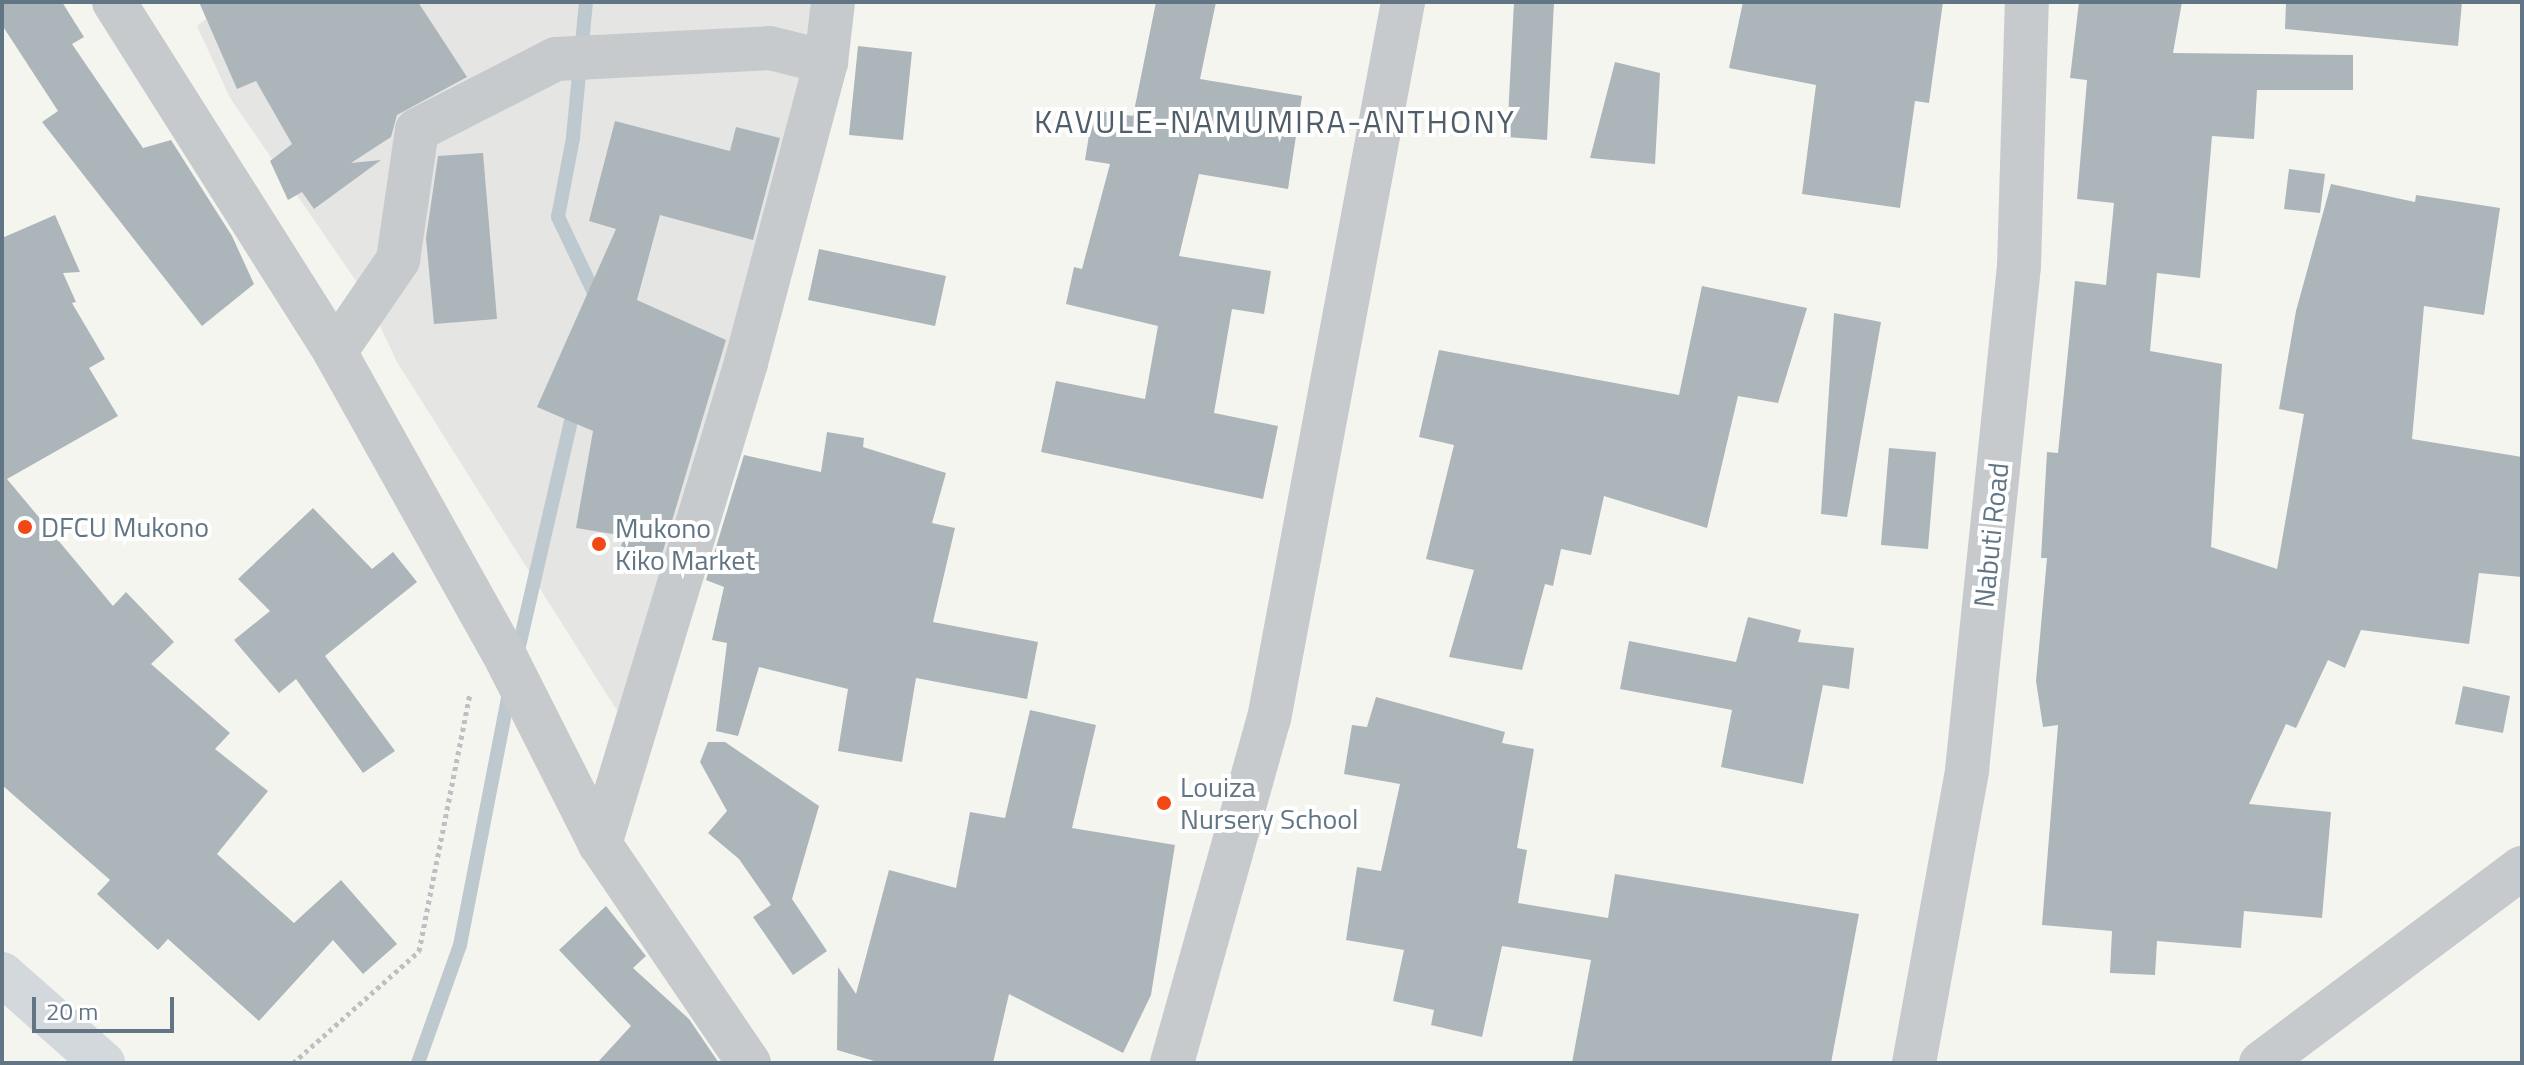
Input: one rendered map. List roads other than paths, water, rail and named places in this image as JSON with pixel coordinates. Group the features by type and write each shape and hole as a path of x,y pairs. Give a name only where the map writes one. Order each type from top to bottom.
{"highway":[{"path":"2,974 101,1059"}],"street":[{"path":"114,2 335,352 507,660 600,844 749,1063"},
{"path":"600,844 746,363 826,62 833,2"},
{"path":"1172,1063 1269,719 1403,2"},
{"name":"Nabuti Road","path":"1914,1063 1967,770 2019,266 2027,2"},
{"path":"335,352 398,260 417,130 556,59 770,48 826,62"},
{"path":"2261,1063 2522,868"}],"waterway":[{"path":"586,2 573,138 558,217 598,301"},
{"path":"517,655 575,403"},
{"path":"418,1063 460,945 510,687"}],"place":[{"name":"DFCU Mukono","path":"25,527"},
{"name":"Mukono Kiko Market","path":"599,544"},
{"name":"Louiza Nursery School","path":"1164,803"}],"district":[{"name":"KAVULE-NAMUMIRA-ANTHONY","path":"1275,121"}]}
